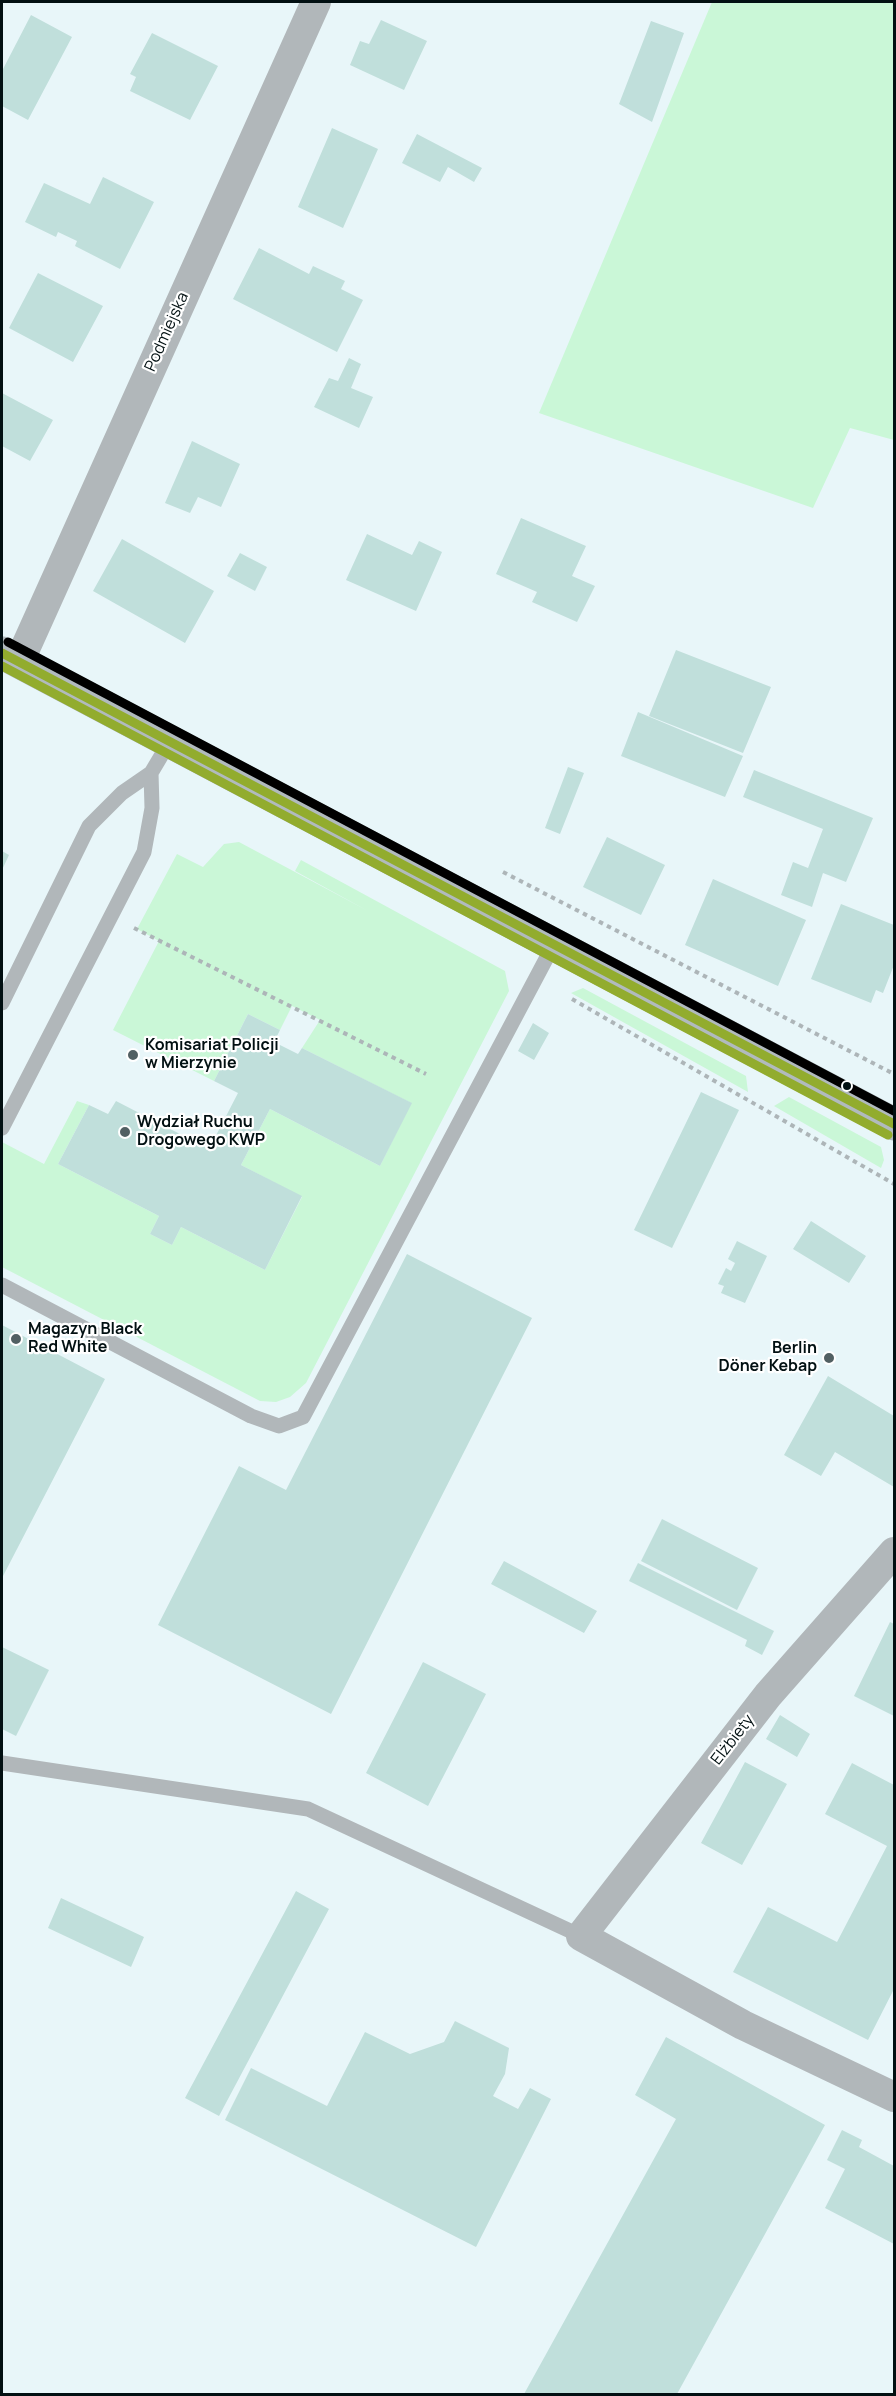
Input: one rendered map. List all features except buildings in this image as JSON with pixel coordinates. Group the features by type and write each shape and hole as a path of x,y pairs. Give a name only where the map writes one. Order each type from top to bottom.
{"main road":[{"path":"10,658 894,1124"}],"street":[{"name":"Podmiejska","path":"10,658 316,2"},
{"name":"Elżbiety","path":"581,1936 768,1695 894,1552"},
{"path":"581,1936 743,2025 894,2097"}],"lane":[{"path":"2,1003 89,826 122,793 151,773 170,741"},
{"path":"2,1128 144,852 152,808 151,773"},
{"path":"2,1285 251,1416 279,1426 303,1417 554,944"},
{"path":"2,1763 308,1809 581,1936"}],"path":[{"path":"493,867 894,1074"},
{"path":"112,917 426,1074"},
{"path":"536,980 894,1184"}],"green space":[{"path":"712,2 894,2 894,440 850,428 813,508 539,413"},
{"path":"239,842 368,911 295,871 301,860 505,971 509,991 306,1383 290,1397 276,1402 260,1401 2,1267 2,1142 44,1164 77,1101 89,1105 58,1164 159,1216 150,1234 172,1245 181,1227 265,1270 302,1197 241,1165 270,1109 380,1166 411,1103 302,1048 320,1020 292,1006 280,1030 248,1014 214,1081 113,1030 159,941 137,929 177,854 203,867 224,844"},
{"path":"583,988 746,1076 748,1092 571,993"},
{"path":"789,1097 881,1147 884,1160 881,1168 774,1106"}],"transit line":[{"path":"8,642 894,1111"},
{"path":"2,653 894,1124"},
{"path":"2,666 888,1135"}],"place":[{"name":"Komisariat Policji w Mierzynie","path":"133,1055"},
{"name":"Wydział Ruchu Drogowego KWP","path":"125,1132"},
{"name":"Magazyn Black Red White","path":"16,1339"},
{"name":"Berlin Döner Kebap","path":"829,1358"}]}
